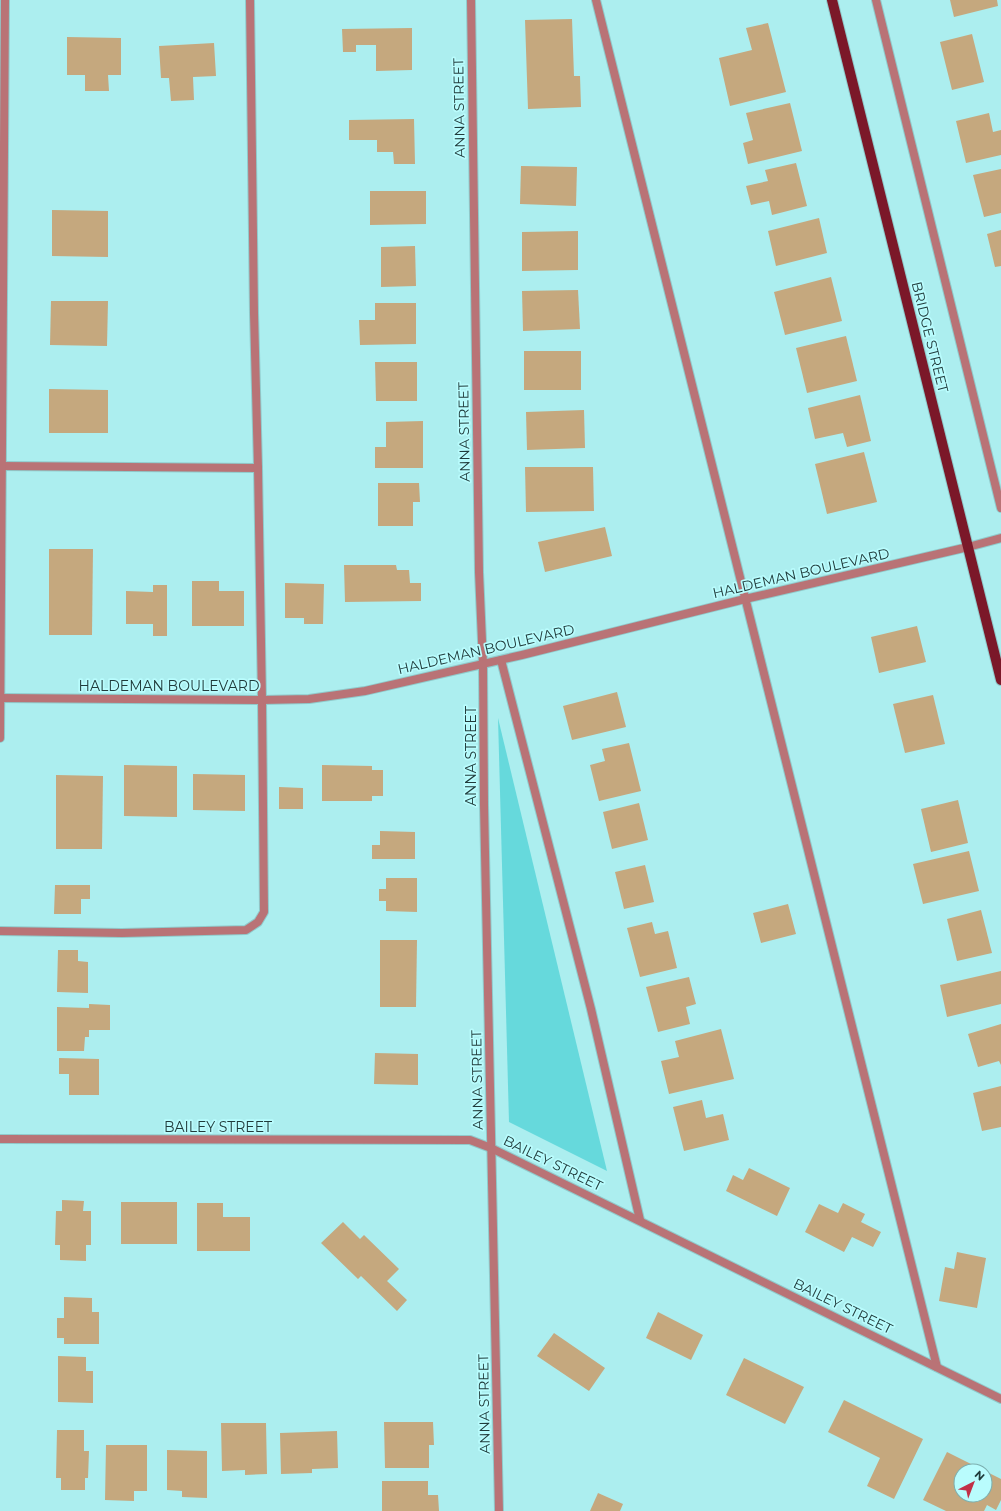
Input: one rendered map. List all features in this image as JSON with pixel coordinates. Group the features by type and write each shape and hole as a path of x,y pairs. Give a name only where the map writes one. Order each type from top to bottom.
{"main road":[{"name":"BRIDGE STREET","path":"832,0 1001,680"}],"street":[{"path":"0,738 1,270 5,0"},
{"path":"0,931 122,933 246,930 258,922 264,912 262,700 254,312 250,0"},
{"name":"ANNA STREET","path":"471,0 480,572 483,664 484,813 499,1511"},
{"path":"596,0 937,1367"},
{"name":"BRIDGE STREET","path":"876,0 1001,508"},
{"path":"1,466 258,468"},
{"name":"HALDEMAN BOULEVARD","path":"0,698 262,700 309,699 365,691 502,660 746,599 1001,538"},
{"path":"502,660 591,1009 640,1220"},
{"name":"BAILEY STREET","path":"0,1139 470,1140 491,1148 640,1220 1001,1399"}],"shaded area":[{"path":"498,718 607,1171 509,1122"}],"building":[{"path":"950,0 997,0 998,6 954,17"},
{"path":"572,19 574,76 580,76 581,107 528,109 525,20"},
{"path":"768,23 786,92 730,106 719,58 752,50 746,28"},
{"path":"412,28 412,70 376,71 376,45 356,45 356,52 343,52 342,29"},
{"path":"972,34 984,82 952,90 940,42"},
{"path":"67,37 121,38 121,75 108,75 109,91 85,91 85,75 67,75"},
{"path":"214,43 216,76 193,77 194,100 171,101 169,78 161,78 159,46"},
{"path":"790,103 802,151 748,164 743,143 753,140 746,113"},
{"path":"989,113 993,132 1001,130 1001,155 966,163 956,121"},
{"path":"414,119 415,164 394,164 393,152 377,152 377,140 349,140 349,120"},
{"path":"796,163 807,206 772,215 769,201 751,205 746,186 768,181 765,170"},
{"path":"521,166 577,167 576,206 520,204"},
{"path":"1001,169 1001,213 984,217 973,175"},
{"path":"370,191 426,191 426,224 370,225"},
{"path":"52,210 108,211 108,257 52,256"},
{"path":"819,218 827,253 776,266 768,231"},
{"path":"1001,230 1001,266 995,267 987,234"},
{"path":"578,231 578,270 522,271 522,232"},
{"path":"415,246 416,286 381,287 381,247"},
{"path":"831,277 842,321 785,335 774,292"},
{"path":"578,290 580,329 523,331 522,291"},
{"path":"51,301 108,301 107,346 50,345"},
{"path":"375,303 416,303 416,344 360,345 359,320 375,320"},
{"path":"846,336 857,381 807,393 796,348"},
{"path":"524,351 581,351 581,390 524,390"},
{"path":"375,362 417,362 417,401 376,401"},
{"path":"49,389 108,390 108,433 49,433"},
{"path":"860,395 871,441 847,447 843,433 815,439 808,408"},
{"path":"584,410 585,448 527,450 526,412"},
{"path":"423,421 423,468 375,468 375,447 386,447 386,422"},
{"path":"864,452 877,502 827,514 815,464"},
{"path":"525,467 593,467 594,511 526,512"},
{"path":"378,483 419,483 420,502 413,502 413,526 378,526"},
{"path":"605,527 612,556 545,572 538,542"},
{"path":"49,549 93,549 92,635 49,635"},
{"path":"344,565 396,565 397,570 409,570 410,583 421,583 421,601 345,602"},
{"path":"192,581 219,581 219,591 244,591 244,626 192,626"},
{"path":"285,583 324,584 323,624 304,624 304,618 285,618"},
{"path":"153,585 167,585 167,636 153,636 153,624 126,624 126,591 153,592"},
{"path":"917,626 926,662 879,673 871,637"},
{"path":"617,692 626,727 572,740 563,706"},
{"path":"933,695 945,744 905,753 893,704"},
{"path":"629,743 641,791 599,801 590,765 605,761 602,749"},
{"path":"124,765 177,766 177,817 124,816"},
{"path":"322,765 372,766 372,770 383,770 383,796 372,796 372,801 322,801"},
{"path":"193,774 245,775 245,811 193,810"},
{"path":"56,775 103,776 102,849 56,849"},
{"path":"279,787 303,788 303,809 279,809"},
{"path":"958,800 968,843 931,852 921,809"},
{"path":"639,803 648,840 612,849 603,812"},
{"path":"380,831 415,832 415,859 372,859 372,845 380,845"},
{"path":"969,851 979,891 923,904 913,864"},
{"path":"645,865 654,902 624,909 615,872"},
{"path":"386,878 417,878 417,912 386,911 386,901 379,901 379,889 386,889"},
{"path":"55,885 90,885 90,899 81,899 81,914 54,914"},
{"path":"788,904 796,934 761,943 753,913"},
{"path":"981,910 992,953 957,961 947,919"},
{"path":"652,922 655,934 668,931 677,968 640,977 627,928"},
{"path":"380,940 417,940 416,1007 380,1007"},
{"path":"58,950 78,950 78,961 88,962 88,993 57,992"},
{"path":"1001,971 1001,1004 947,1017 940,985"},
{"path":"689,977 696,1004 686,1007 690,1024 658,1032 646,987"},
{"path":"89,1004 110,1005 110,1030 89,1030 89,1037 85,1037 84,1051 57,1051 57,1007 89,1008"},
{"path":"1001,1024 1001,1065 999,1061 978,1067 968,1034"},
{"path":"721,1029 734,1079 669,1094 661,1061 679,1057 675,1041"},
{"path":"375,1053 418,1054 418,1085 374,1084"},
{"path":"59,1058 99,1059 99,1095 69,1095 69,1074 59,1074"},
{"path":"1001,1086 1001,1127 982,1131 973,1093"},
{"path":"702,1100 706,1118 723,1114 729,1140 684,1151 673,1107"},
{"path":"749,1168 790,1188 777,1216 726,1191 733,1175 743,1180"},
{"path":"62,1200 84,1201 83,1211 91,1211 91,1245 86,1245 86,1261 60,1260 60,1245 55,1245 56,1211 62,1211"},
{"path":"121,1202 177,1202 177,1244 121,1244"},
{"path":"197,1203 223,1203 223,1217 250,1217 250,1251 197,1251"},
{"path":"843,1203 865,1214 861,1222 881,1232 873,1247 852,1237 844,1252 805,1232 819,1204 838,1213"},
{"path":"343,1222 360,1239 364,1235 399,1269 387,1281 407,1300 397,1311 361,1276 358,1279 321,1243"},
{"path":"957,1252 986,1258 977,1308 939,1301 945,1267 954,1269"},
{"path":"64,1297 92,1298 92,1312 99,1312 99,1344 64,1344 64,1338 57,1338 57,1318 64,1318"},
{"path":"658,1312 703,1335 691,1360 646,1338"},
{"path":"554,1333 605,1368 589,1391 537,1356"},
{"path":"58,1356 86,1357 86,1371 93,1371 93,1403 58,1402"},
{"path":"744,1358 804,1387 785,1424 726,1395"},
{"path":"844,1400 923,1439 894,1499 867,1486 880,1458 828,1432"},
{"path":"384,1422 433,1422 434,1445 429,1445 429,1468 385,1468"},
{"path":"221,1423 266,1423 267,1474 245,1475 245,1470 222,1471"},
{"path":"57,1430 84,1430 84,1451 89,1451 88,1478 85,1478 85,1490 61,1490 61,1478 56,1478"},
{"path":"337,1431 338,1468 312,1469 312,1473 281,1474 280,1433"},
{"path":"106,1445 147,1445 147,1491 134,1491 134,1501 105,1500"},
{"path":"167,1450 207,1451 207,1498 182,1497 182,1491 167,1490"},
{"path":"947,1452 969,1463 953,1463 953,1503 993,1503 993,1475 1001,1479 1001,1500 996,1510 987,1505 984,1511 946,1511 923,1500"},
{"path":"382,1481 428,1481 428,1495 438,1495 439,1511 382,1511"},
{"path":"598,1493 623,1504 620,1511 590,1511"}]}
